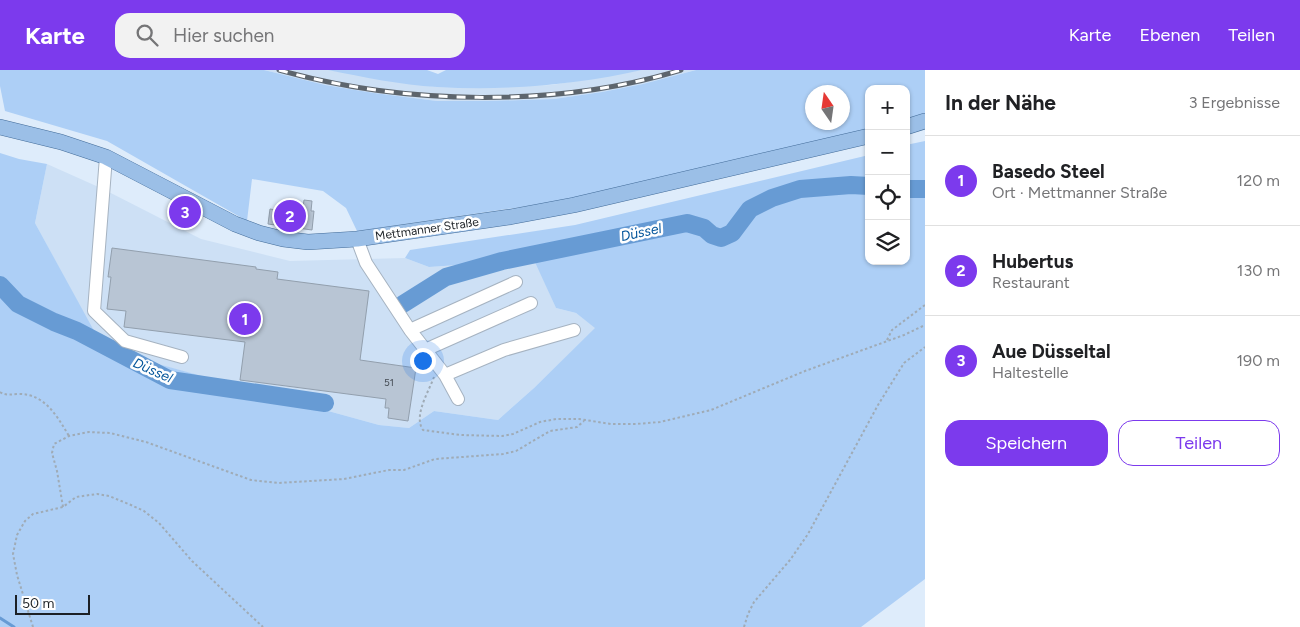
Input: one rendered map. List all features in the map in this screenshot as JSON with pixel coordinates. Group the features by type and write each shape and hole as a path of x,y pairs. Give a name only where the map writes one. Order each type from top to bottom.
{"main road":[{"path":"910,125 925,121"},
{"name":"Mettmanner Straße","path":"0,127 61,142 106,157 236,224 282,239 308,242 357,239 574,205 865,137"}],"lane":[{"path":"106,157 94,311 125,341 182,357"},
{"path":"357,239 366,263 424,350 442,370 458,400"},
{"path":"410,330 516,282"},
{"path":"424,350 531,303"},
{"path":"442,370 574,330"}],"path":[{"path":"887,340 892,330 925,305"},
{"path":"442,370 420,415 420,425 423,430 460,435 502,436 513,434 548,420 579,419 584,421 636,424 660,422 711,410 805,370 909,333 925,325"},
{"path":"744,627 754,602 790,560 808,534 878,405 904,363 925,347"},
{"path":"0,392 4,395 33,395 46,403 69,436"},
{"path":"62,507 57,471 52,452 54,444 69,436 89,432 110,433 146,442 251,480 278,483 344,479 383,471 404,470 435,459 503,454 521,448 550,431 577,427 584,421"},
{"path":"34,627 13,554 17,535 25,521 33,514 62,507 76,497 97,494 109,496 144,511 159,523 192,561 263,627"}],"shaded area":[{"path":"0,70 264,70 325,85 374,93 437,101 488,101 554,99 602,92 643,84 696,70 925,70 925,113 910,119 910,85 865,85 865,130 555,202 357,231 346,208 323,191 252,179 247,221 107,141 5,111 0,86"},
{"path":"264,70 328,70 436,87 488,88 552,85 642,70 696,70 643,84 554,99 437,101 325,85"},
{"path":"328,70 427,70 438,74 446,70 642,70 591,80 540,86 463,88 410,84"},
{"path":"925,141 925,579 861,627 0,627 0,153 19,159 47,164 35,223 104,349 379,425 409,428 434,411 498,420 534,388 595,328 576,313 556,308 534,260 429,267 405,258 410,250 575,225 865,156 865,265 910,265 910,144"},
{"path":"47,164 103,189 201,239 290,261 405,258 429,267 535,260 556,308 576,313 596,328 498,420 434,411 409,428 379,425 103,349 35,223"}],"building":[{"path":"304,200 312,201 311,211 314,211 312,230 268,224 270,209 302,214"},
{"path":"112,248 256,267 256,269 278,272 277,279 369,291 360,360 416,368 408,421 388,418 389,408 385,408 386,399 240,380 245,342 124,327 126,311 107,309 111,277 108,277"}],"waterway":[{"name":"Düssel","path":"403,304 446,277 502,261 687,223 704,228 712,235 721,238 732,233 750,209 772,198 800,189 865,186"},
{"name":"Düssel","path":"910,189 925,189"},
{"name":"Düssel","path":"0,285 18,304 77,331 170,380 325,403"},
{"path":"0,618 14,627"}],"railway":[{"path":"279,70 327,82 377,90 428,95 480,97 532,96 583,91 633,82 681,70"}],"place":[{"name":"Aue Düsseltal","path":"185,212"},
{"name":"Hubertus","path":"290,216"},
{"name":"Basedo Steel","path":"245,319"}]}
